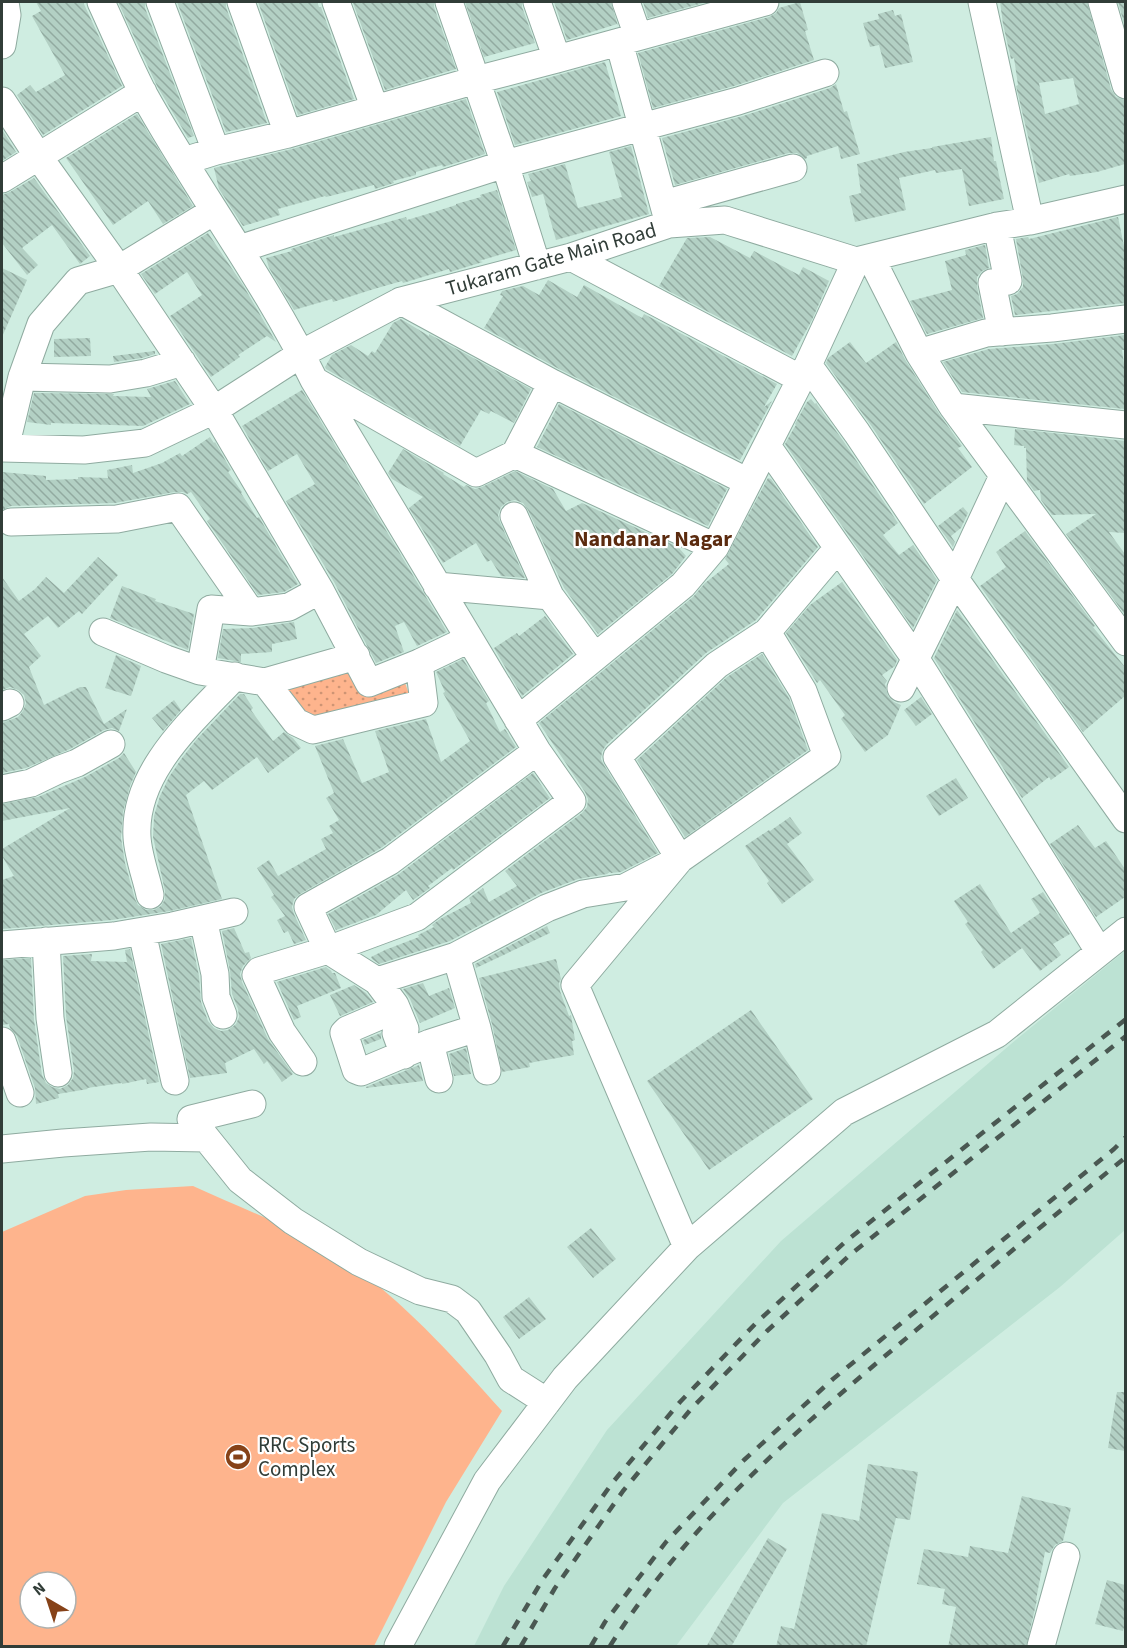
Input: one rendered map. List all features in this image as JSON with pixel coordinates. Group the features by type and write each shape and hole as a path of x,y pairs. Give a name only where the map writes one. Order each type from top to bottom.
{"street":[{"path":"2,45 8,15 5,2"},
{"path":"101,2 143,92 239,249 314,380 518,720 572,801 417,917 328,950 259,971 256,975 282,1032 303,1062"},
{"path":"160,2 216,151"},
{"path":"240,2 288,134"},
{"path":"336,2 375,109"},
{"path":"449,2 505,164 537,266"},
{"path":"537,2 557,59"},
{"path":"626,2 629,39 643,127 667,214 793,168"},
{"path":"184,161 765,2"},
{"path":"982,2 1030,221"},
{"path":"1102,2 1125,85"},
{"path":"239,249 505,164 738,101 825,72"},
{"path":"2,179 143,92"},
{"path":"2,101 214,410 321,590 369,683 419,663 469,639"},
{"path":"518,720 683,585 715,547 863,260 997,226 1030,221 1125,199"},
{"path":"3,448 22,377 41,324 78,281 119,269 214,210"},
{"name":"Tukaram Gate Main Road","path":"3,448 84,450 145,443 214,410 301,354 401,301 571,257 667,214 725,220 863,260"},
{"path":"997,226 1008,281 992,284 1002,332"},
{"path":"571,257 804,372 857,433 955,579 1125,819"},
{"path":"863,260 953,408 1125,642"},
{"path":"401,301 552,383 748,482"},
{"path":"920,353 986,333 1125,319"},
{"path":"22,377 110,379 146,373 182,362"},
{"path":"314,380 476,473 515,454 552,383"},
{"path":"953,408 1125,425"},
{"path":"766,446 915,658 1099,951"},
{"path":"515,454 715,547"},
{"path":"901,688 1003,476"},
{"path":"11,522 117,519 178,507 251,612"},
{"path":"514,516 550,596 595,657"},
{"path":"680,859 616,757 717,665 767,632 838,548"},
{"path":"437,586 550,596"},
{"path":"200,671 211,609 251,612 289,607 321,590"},
{"path":"103,632 200,671 265,681 356,656"},
{"path":"377,981 456,956 547,908 583,894 626,887 680,859 827,756 803,691 767,632"},
{"path":"265,681 296,722 313,730 424,703 419,663"},
{"path":"150,895 137,838 137,821 153,772 171,744 235,676"},
{"path":"2,789 31,783 57,770 77,764 111,744"},
{"path":"477,1028 430,1043 387,1037 377,981 328,950 308,907 390,861 537,751"},
{"path":"680,859 575,985 687,1247"},
{"path":"2,945 114,936 234,912"},
{"path":"203,919 215,974 216,997 223,1015"},
{"path":"398,1647 488,1481 565,1378 687,1247 844,1112 997,1034 1125,931"},
{"path":"142,932 175,1081"},
{"path":"46,941 50,1018 58,1073"},
{"path":"456,956 487,1071"},
{"path":"2,1041 20,1093"},
{"path":"430,1043 439,1078"},
{"path":"252,1104 191,1119 240,1180 292,1221 359,1262 420,1292 452,1299 468,1311 498,1355 511,1379 547,1402"},
{"path":"2,1149 151,1137 206,1138"},
{"path":"1041,1647 1066,1556"}],"shaded area":[{"path":"353,666 403,677 409,694 316,724 281,689"},
{"path":"1125,951 1125,1230 1060,1287 783,1503 676,1646 474,1646 504,1586 607,1430 781,1241 1018,1038"},
{"name":"RRC Sports Complex","path":"193,1186 302,1235 343,1259 392,1298 438,1342 502,1411 446,1502 374,1646 2,1646 2,1232 85,1196 126,1190"}],"building":[{"path":"36,2 83,2 122,86 43,135 17,95 30,85 36,92 65,75 32,16 41,11"},
{"path":"118,2 145,2 145,8 194,136 188,138 157,86"},
{"path":"177,2 226,2 267,123 226,132"},
{"path":"258,2 317,2 321,7 354,99 298,115"},
{"path":"434,2 456,69 385,90 353,3"},
{"path":"465,2 522,2 535,43 484,57"},
{"path":"554,2 611,2 618,26 617,24 567,40"},
{"path":"643,2 707,2 648,18"},
{"path":"800,2 808,30 805,31 814,60 734,86 653,108 638,53 769,17 779,8"},
{"path":"1000,2 1087,2 1111,89 1116,97 1124,100 1125,164 1097,172 1070,176 1069,174 1039,183 1016,86 1018,85 1014,58 1011,59","holes":["1073,78 1079,104 1045,114 1039,83"]},
{"path":"1118,2 1125,2 1125,27"},
{"path":"893,10 895,16 901,14 913,62 885,68 879,45 870,47 863,23 879,19 878,14"},
{"path":"605,62 621,116 515,145 497,92"},
{"path":"836,84 860,154 841,159 838,146 807,156 805,159 797,153 789,153 675,185 662,138 743,116 830,88"},
{"path":"466,99 485,154 443,167 442,165 416,172 416,175 375,189 374,185 278,209 280,215 243,226 219,189 214,168 292,149"},
{"path":"137,114 193,206 163,224 148,201 113,225 66,158"},
{"path":"2,131 16,152 2,161"},
{"path":"991,137 994,161 996,161 1004,199 969,206 962,169 936,173 935,170 899,178 906,210 855,222 849,196 861,193 857,164 904,152"},
{"path":"631,146 649,214 556,240 543,194 532,197 527,182 531,181 528,174 565,164 578,208 622,197 609,152"},
{"path":"34,178 90,256 80,264 52,225 22,248 38,265 27,275 2,243 2,195"},
{"path":"497,190 516,250 479,261 483,262 450,272 449,269 403,283 402,281 333,302 332,299 294,310 269,268 266,258 292,251 291,249 334,235 334,237 406,217 407,220"},
{"path":"1118,217 1125,251 1125,303 1015,315 1011,296 1017,294 1023,287 1016,239 1028,237 1029,239"},
{"path":"208,233 243,285 276,342 267,336 238,355 240,357 211,377 170,316 202,295 187,272 155,294 141,274"},
{"path":"710,237 750,258 754,251 799,275 803,267 829,281 812,320 792,356 659,286 687,238"},
{"path":"985,245 989,268 977,277 983,318 927,334 910,301 952,290 945,261 966,255 965,250"},
{"path":"2,268 27,280 2,337"},
{"path":"548,280 577,297 584,285 642,318 644,314 777,384 764,407 772,401 740,460 559,369 484,328 503,296 500,295 502,291 523,286 539,295"},
{"path":"401,319 531,389 514,423 491,411 489,414 481,410 460,446 326,369 332,355 351,345 368,356 372,351 375,353 393,323"},
{"path":"1125,335 1125,350 1122,350 1125,371 1125,409 962,392 943,362 989,349"},
{"path":"90,338 91,356 54,357 54,339"},
{"path":"850,342 866,363 896,342 940,415 962,446 958,448 972,467 924,504 826,363 828,358"},
{"path":"155,351 155,354 142,358 114,362 113,356"},
{"path":"175,381 190,404 143,426 51,423 51,425 27,422 34,393 151,397 147,389"},
{"path":"302,390 447,632 417,646 404,622 395,626 404,652 376,663 334,582 286,501 315,484 297,454 268,471 242,426"},
{"path":"811,399 844,442 898,523 883,535 899,555 913,545 937,580 913,628 785,444 807,402"},
{"path":"559,404 727,489 708,526 537,447"},
{"path":"1015,429 1125,441 1125,533 1109,532 1125,554 1125,615 1066,534 1096,514 1052,515 1041,500 1040,490 1034,491 1027,481 1026,448 1014,445"},
{"path":"210,437 231,470 228,472 257,518 259,517 298,584 284,592 258,595 207,521 210,519 191,492 187,494 175,492 115,503 11,506 2,510 2,472 46,476 46,480 78,479 78,477 108,478 107,470 132,465 133,473 162,463 180,453 182,456"},
{"path":"403,449 464,487 466,485 475,489 482,487 515,471 553,489 566,511 582,503 678,547 686,556 672,574 598,634 564,588 523,503 515,500 507,502 501,507 498,515 525,578 501,576 491,560 487,562 476,543 443,563 409,508 423,497 392,479 388,473"},
{"path":"768,478 771,479 818,547 756,620 706,653 606,745 602,752 601,759 604,765 658,853 621,872 578,879 541,893 450,941 379,964 372,959 371,957 385,950 419,937 418,935 434,927 432,925 440,919 471,903 469,898 483,888 489,902 517,886 505,871 587,807 588,799 585,792 539,723 693,597 705,583 729,564 725,559"},
{"path":"963,507 968,513 961,528 951,536 955,542 953,547 938,526"},
{"path":"1025,531 1095,626 1093,627 1125,667 1125,696 1083,732 980,586 1006,567 996,552"},
{"path":"98,557 118,575 82,614 79,611 58,628 48,616 24,634 41,656 29,667 44,705 80,687 86,687 104,724 127,709 119,731 112,728 104,730 70,749 26,768 2,773 2,723 18,717 26,703 24,695 18,690 10,687 2,690 2,577 19,601 46,577 64,593"},
{"path":"842,582 897,660 895,666 882,675 887,681 885,684 888,696 901,705 888,735 865,752 841,719 845,715 820,680 817,683 786,633 810,605"},
{"path":"122,586 156,599 155,601 194,614 188,650 110,618"},
{"path":"957,610 1069,767 1051,780 1049,777 1022,798 934,658"},
{"path":"545,616 573,654 522,696 494,648 517,633 519,636"},
{"path":"294,622 297,639 272,644 272,652 241,654 241,662 218,658 223,629 253,628"},
{"path":"762,654 789,698 808,750 685,837 637,760 727,677"},
{"path":"116,655 141,666 131,696 105,688"},
{"path":"463,659 489,701 486,703 500,732 505,729 516,747 381,848 294,899 292,907 294,914 306,940 294,944 288,931 284,933 277,920 285,916 271,897 274,895 257,868 269,860 278,876 326,849 321,839 333,833 329,826 339,820 326,798 334,793 315,746 343,739 362,783 389,772 375,731 426,719 441,762 470,741 443,693 445,692 436,672"},
{"path":"240,694 244,694 253,708 251,710 273,741 284,732 301,748 268,773 257,757 212,790 204,781 186,795 222,899 170,911 112,920 2,929 2,880 14,876 2,856 2,849 70,808 2,821 2,804 38,797 85,777 124,753 136,772 123,812 121,838 125,863 138,905 146,910 154,910 161,906 165,899 165,891 153,837 154,816 160,796 182,758"},
{"path":"921,697 932,714 916,726 904,710"},
{"path":"174,700 181,710 163,731 152,718"},
{"path":"533,773 550,798 453,870 452,868 413,900 406,890 376,915 336,930 328,914 399,874"},
{"path":"956,778 968,798 939,816 926,796"},
{"path":"790,817 802,833 787,844 814,880 782,904 745,846"},
{"path":"1078,825 1095,848 1106,841 1125,869 1125,897 1096,917 1050,844"},
{"path":"980,884 1011,933 1040,913 1031,899 1043,892 1070,934 1053,944 1061,955 1040,971 1022,948 993,969 981,952 983,950 965,924 968,922 954,901"},
{"path":"547,926 550,933 476,968 475,964"},
{"path":"234,928 245,953 249,952 251,958 243,966 240,974 242,982 268,1039 293,1074 282,1082 267,1061 264,1064 254,1049 225,1063 227,1073 190,1078 161,944 191,938 199,976 201,1002 208,1021 214,1028 221,1031 228,1030 236,1024 239,1017 232,994 222,931"},
{"path":"130,949 159,1082 147,1084 146,1079 87,1088 58,1094 59,1098 36,1104 35,1088 17,1036 9,1024 2,1025 2,960 31,958 34,1020 42,1075 46,1083 60,1089 68,1085 73,1078 74,1071 66,1016 63,956 92,954 91,961 127,962 125,950"},
{"path":"556,959 561,979 560,991 569,1016 571,1015 575,1040 572,1041 574,1055 529,1063 530,1067 502,1072 479,978"},
{"path":"326,967 335,973 341,988 297,1006 301,1017 294,1020 277,982"},
{"path":"423,983 429,996 449,988 455,1008 420,1023 403,989"},
{"path":"354,985 366,993 373,1002 340,1016 330,995"},
{"path":"751,1010 813,1099 709,1170 647,1081"},
{"path":"381,1033 381,1039 365,1045 363,1040"},
{"path":"466,1048 471,1074 454,1076 449,1054"},
{"path":"419,1065 423,1081 366,1088 366,1087"},
{"path":"591,1228 616,1259 593,1278 567,1247"},
{"path":"529,1297 546,1319 519,1339 503,1317"},
{"path":"1117,1392 1125,1392 1125,1451 1108,1448"},
{"path":"868,1464 918,1472 910,1520 896,1518 866,1647 776,1647 781,1626 794,1629 822,1513 859,1521"},
{"path":"1022,1496 1071,1508 1063,1541 1055,1545 1050,1553 1045,1552 1026,1647 948,1647 956,1607 942,1604 945,1589 917,1584 924,1549 968,1557 970,1546 1008,1553"},
{"path":"768,1538 787,1549 731,1647 706,1647"},
{"path":"1107,1580 1125,1585 1123,1631 1095,1624"}],"railway":[{"path":"503,1646 543,1579 613,1482 680,1402 757,1322 845,1242 1126,1019"},
{"path":"521,1646 555,1588 623,1491 691,1409 767,1331 851,1254 1126,1036"},
{"path":"591,1646 605,1622 666,1542 744,1460 833,1379 1126,1137"},
{"path":"610,1646 641,1600 675,1557 711,1516 790,1439 873,1366 1126,1157"}],"place":[{"name":"RRC Sports Complex","path":"238,1457"}],"district":[{"name":"Nandanar Nagar","path":"653,538"}]}
